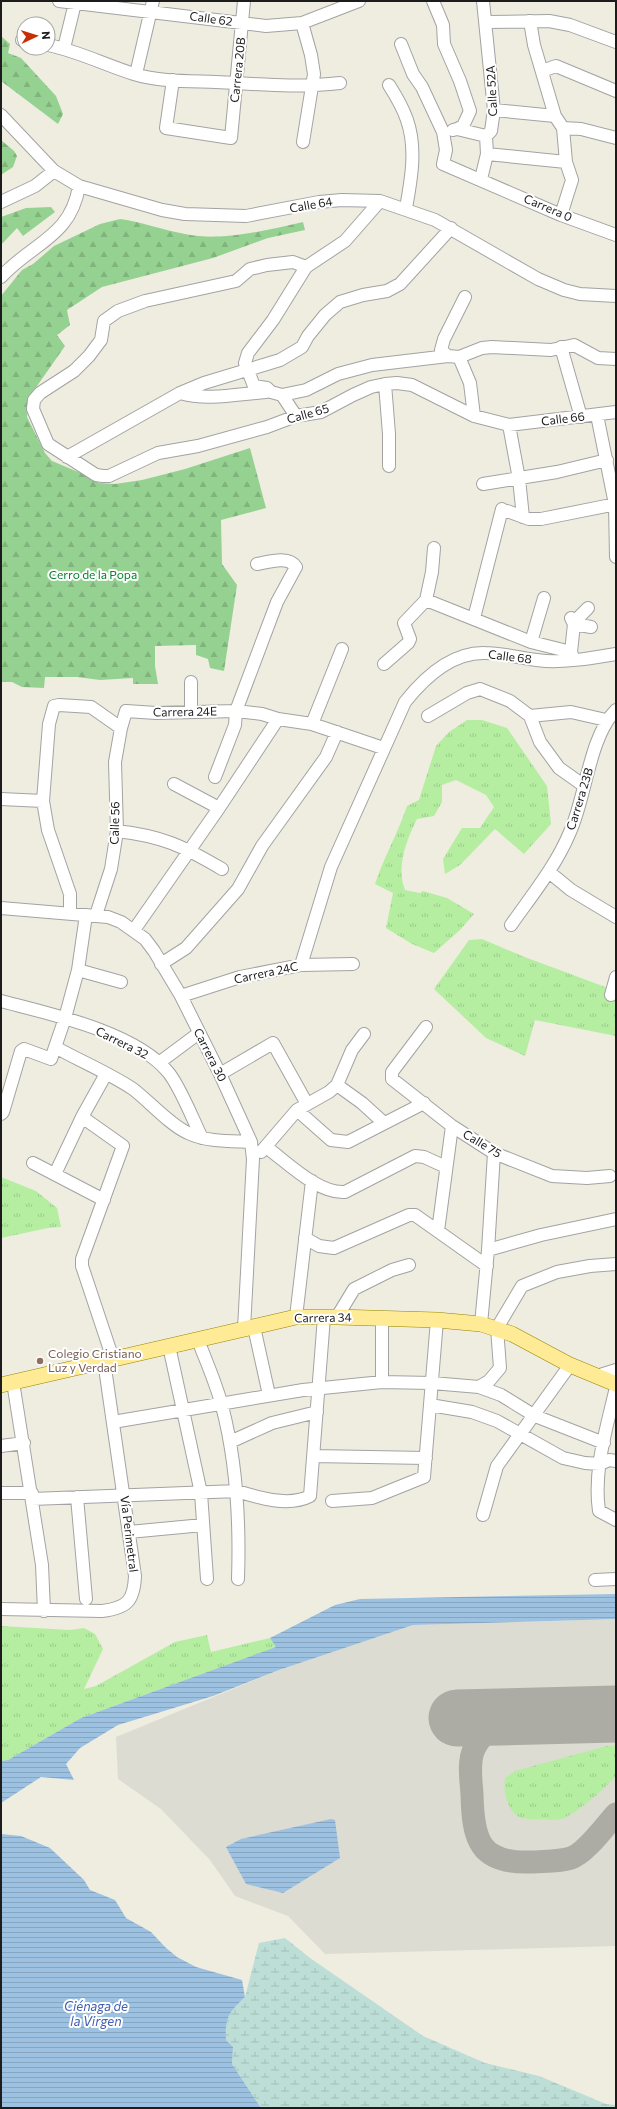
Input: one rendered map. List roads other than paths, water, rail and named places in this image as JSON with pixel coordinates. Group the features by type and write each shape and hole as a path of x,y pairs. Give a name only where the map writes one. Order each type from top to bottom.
{"main road":[{"name":"Carrera 34","path":"7,1384 296,1318 330,1317 437,1320 481,1324 512,1334 570,1365 616,1384"}],"street":[{"name":"Calle 62","path":"59,1 152,6 266,26 302,23 359,1"},
{"name":"Carrera 20B","path":"173,80 166,128 231,138 244,1"},
{"path":"401,44 413,74 422,87 443,132 463,126 470,111 460,81 444,44 442,25 433,1"},
{"name":"Calle 52A","path":"481,179 487,154 486,136 491,131 494,110 487,22 483,1"},
{"path":"64,48 75,3"},
{"path":"136,74 152,6"},
{"path":"530,21 555,116 563,128 566,162 572,180 560,215"},
{"path":"487,22 548,21 570,25 616,42"},
{"path":"302,23 311,55 314,74 303,142"},
{"path":"56,46 136,74 173,80 236,84 311,86 340,83"},
{"path":"542,71 556,66 616,91"},
{"path":"389,85 408,121 412,176 406,208"},
{"path":"494,110 555,116"},
{"name":"Calle 64","path":"1,115 54,171 79,186 162,210 205,215 246,216 319,202 380,201 406,208 451,228 538,279 564,290 580,294 616,296"},
{"path":"563,128 581,129 616,138"},
{"path":"457,129 486,136"},
{"name":"Carrera 0","path":"443,132 446,150 444,164 560,215 616,235"},
{"path":"487,154 566,162"},
{"path":"1,202 34,186 54,171"},
{"path":"1,277 14,263 58,230 73,210 79,186"},
{"path":"296,416 276,394 267,388 254,386 245,363 248,353 273,320 306,267 345,241 380,201"},
{"path":"306,267 294,262 266,265 250,269 236,281 145,300 118,311 104,321 101,340 89,356 74,371 40,393 34,400 33,409 36,420 48,444 67,457 180,393 204,383 280,360 302,347 308,336 325,314 340,302 364,295 387,291 400,284 451,228"},
{"path":"465,297 441,350 454,357 470,383 474,416"},
{"path":"180,393 192,397 205,397 276,394 306,390 338,374 372,365 454,357 492,346 551,350 574,345 598,358 616,359"},
{"path":"561,347 581,418"},
{"name":"Calle 65","path":"67,457 96,475 109,476 158,453 198,446 267,427 296,416 321,412 353,394 371,387 397,383 412,385 474,416 510,425"},
{"path":"384,384 389,434 389,466"},
{"name":"Calle 66","path":"510,425 581,418 616,412"},
{"path":"597,415 615,504 616,557"},
{"path":"510,425 519,479 523,517"},
{"path":"483,484 519,479 607,460"},
{"path":"474,618 505,510 523,517 541,519 615,504"},
{"path":"384,664 410,640 404,623 426,600 432,572 434,548"},
{"path":"215,777 235,725 236,711 277,602 296,566 293,562 287,560 257,564"},
{"path":"531,642 544,598"},
{"name":"Calle 68","path":"426,600 531,642 572,656"},
{"path":"572,656 573,621 588,608"},
{"path":"573,621 591,627"},
{"path":"312,724 342,649"},
{"name":"Calle 68","path":"301,965 331,867 383,748 405,702 411,695 438,670 451,661 466,655 485,653 545,661 572,656 616,654"},
{"path":"191,682 192,711"},
{"path":"428,716 467,693 480,689 510,701 530,716 540,742 559,768 583,786"},
{"path":"70,914 70,894 48,830 43,801 49,724 54,706 92,707 121,728"},
{"name":"Carrera 23B","path":"511,924 549,872 570,832 579,809 583,786 606,720 616,710"},
{"name":"Carrera 24E","path":"121,728 126,711 236,711 262,714 278,719 312,724 383,748"},
{"path":"530,716 571,712 606,720"},
{"path":"134,930 219,808 278,719"},
{"name":"Calle 56","path":"53,1053 65,1018 91,915 111,869 117,831 115,769 121,728"},
{"path":"161,964 186,948 238,889 262,846 326,757 336,732"},
{"path":"174,784 219,808"},
{"path":"1,799 43,801"},
{"path":"117,831 154,836 190,850 222,868"},
{"path":"549,872 571,890 616,918"},
{"name":"Carrera 30","path":"1,908 91,915 121,922 134,930 154,951 181,996 220,1074 251,1142 253,1159 249,1328 269,1395"},
{"name":"Carrera 24C","path":"181,996 240,977 301,965 353,964"},
{"path":"78,970 121,982"},
{"path":"611,995 616,977"},
{"name":"Carrera 32","path":"1,1001 65,1018 114,1036 160,1062 170,1074 202,1138"},
{"name":"Calle 75","path":"426,1027 392,1072 392,1079 452,1126 494,1153 552,1176 587,1178 610,1176"},
{"path":"160,1062 199,1033"},
{"path":"253,1159 266,1147 302,1107 329,1092 337,1085 352,1050 364,1034"},
{"path":"220,1074 273,1043 302,1107 331,1140 339,1142 348,1142 424,1103"},
{"path":"1,1114 3,1112 21,1051 53,1053 106,1074 131,1088 156,1107 174,1125 187,1133 202,1138 251,1142"},
{"path":"55,1174 82,1117 106,1074"},
{"path":"337,1085 362,1103 384,1123"},
{"name":"Vía Perimetral","path":"1,1609 102,1612 116,1609 125,1605 132,1597 135,1587 130,1532 113,1422 108,1360 82,1266 83,1252 104,1200 123,1146 82,1117"},
{"path":"438,1231 452,1126"},
{"path":"266,1147 312,1181 328,1190 345,1192 416,1156 424,1157 446,1167"},
{"path":"481,1324 487,1266 494,1153"},
{"path":"33,1163 104,1200"},
{"path":"296,1318 312,1181"},
{"path":"305,1238 319,1246 334,1248 409,1215 421,1217 487,1266"},
{"path":"488,1250 540,1235 616,1219"},
{"path":"479,1387 489,1381 500,1368 497,1328 522,1286 557,1272 590,1266 616,1264"},
{"path":"1,1493 32,1496 77,1497 237,1491 275,1500 302,1500 310,1496 319,1388 330,1317 354,1289 392,1270 409,1265"},
{"path":"382,1318 382,1382"},
{"path":"332,1501 372,1498 424,1477 437,1320"},
{"path":"198,1340 222,1404 230,1442 237,1491 240,1535 238,1579"},
{"path":"169,1346 201,1493 206,1579"},
{"path":"483,1515 498,1466 519,1434 535,1416 570,1365"},
{"path":"597,1376 616,1370"},
{"path":"113,1422 269,1395 319,1388 382,1382 432,1383 479,1387 501,1395 535,1416 604,1443"},
{"path":"7,1384 24,1443 42,1565 44,1611"},
{"path":"616,1387 600,1464 599,1511 616,1520"},
{"path":"430,1405 484,1416 497,1421 563,1458 585,1463 600,1464 609,1460 616,1461"},
{"path":"230,1442 272,1423 317,1412"},
{"path":"1,1446 24,1443"},
{"path":"313,1456 426,1458"},
{"path":"77,1497 86,1599"},
{"path":"130,1532 203,1525"},
{"path":"595,1580 616,1579"}],"water":[{"path":"616,1594 616,1619 413,1625 279,1670 213,1696 118,1725 80,1748 66,1764 74,1780 41,1777 1,1803 1,1761 8,1760 81,1718 276,1647 270,1638 335,1605 360,1599"},
{"path":"331,1819 335,1820 340,1858 283,1893 246,1884 226,1847 241,1839"},
{"name":"Ciénaga de la Virgen","path":"1,1834 21,1836 50,1848 84,1880 90,1890 115,1900 126,1918 151,1932 177,1957 196,1967 242,1980 245,1997 235,2007 227,2020 226,2040 233,2047 232,2064 261,2108 1,2108"}],"place":[{"name":"Colegio Cristiano Luz y Verdad","path":"40,1361"}],"park label":[{"name":"Cerro de la Popa","path":"93,575"}]}
